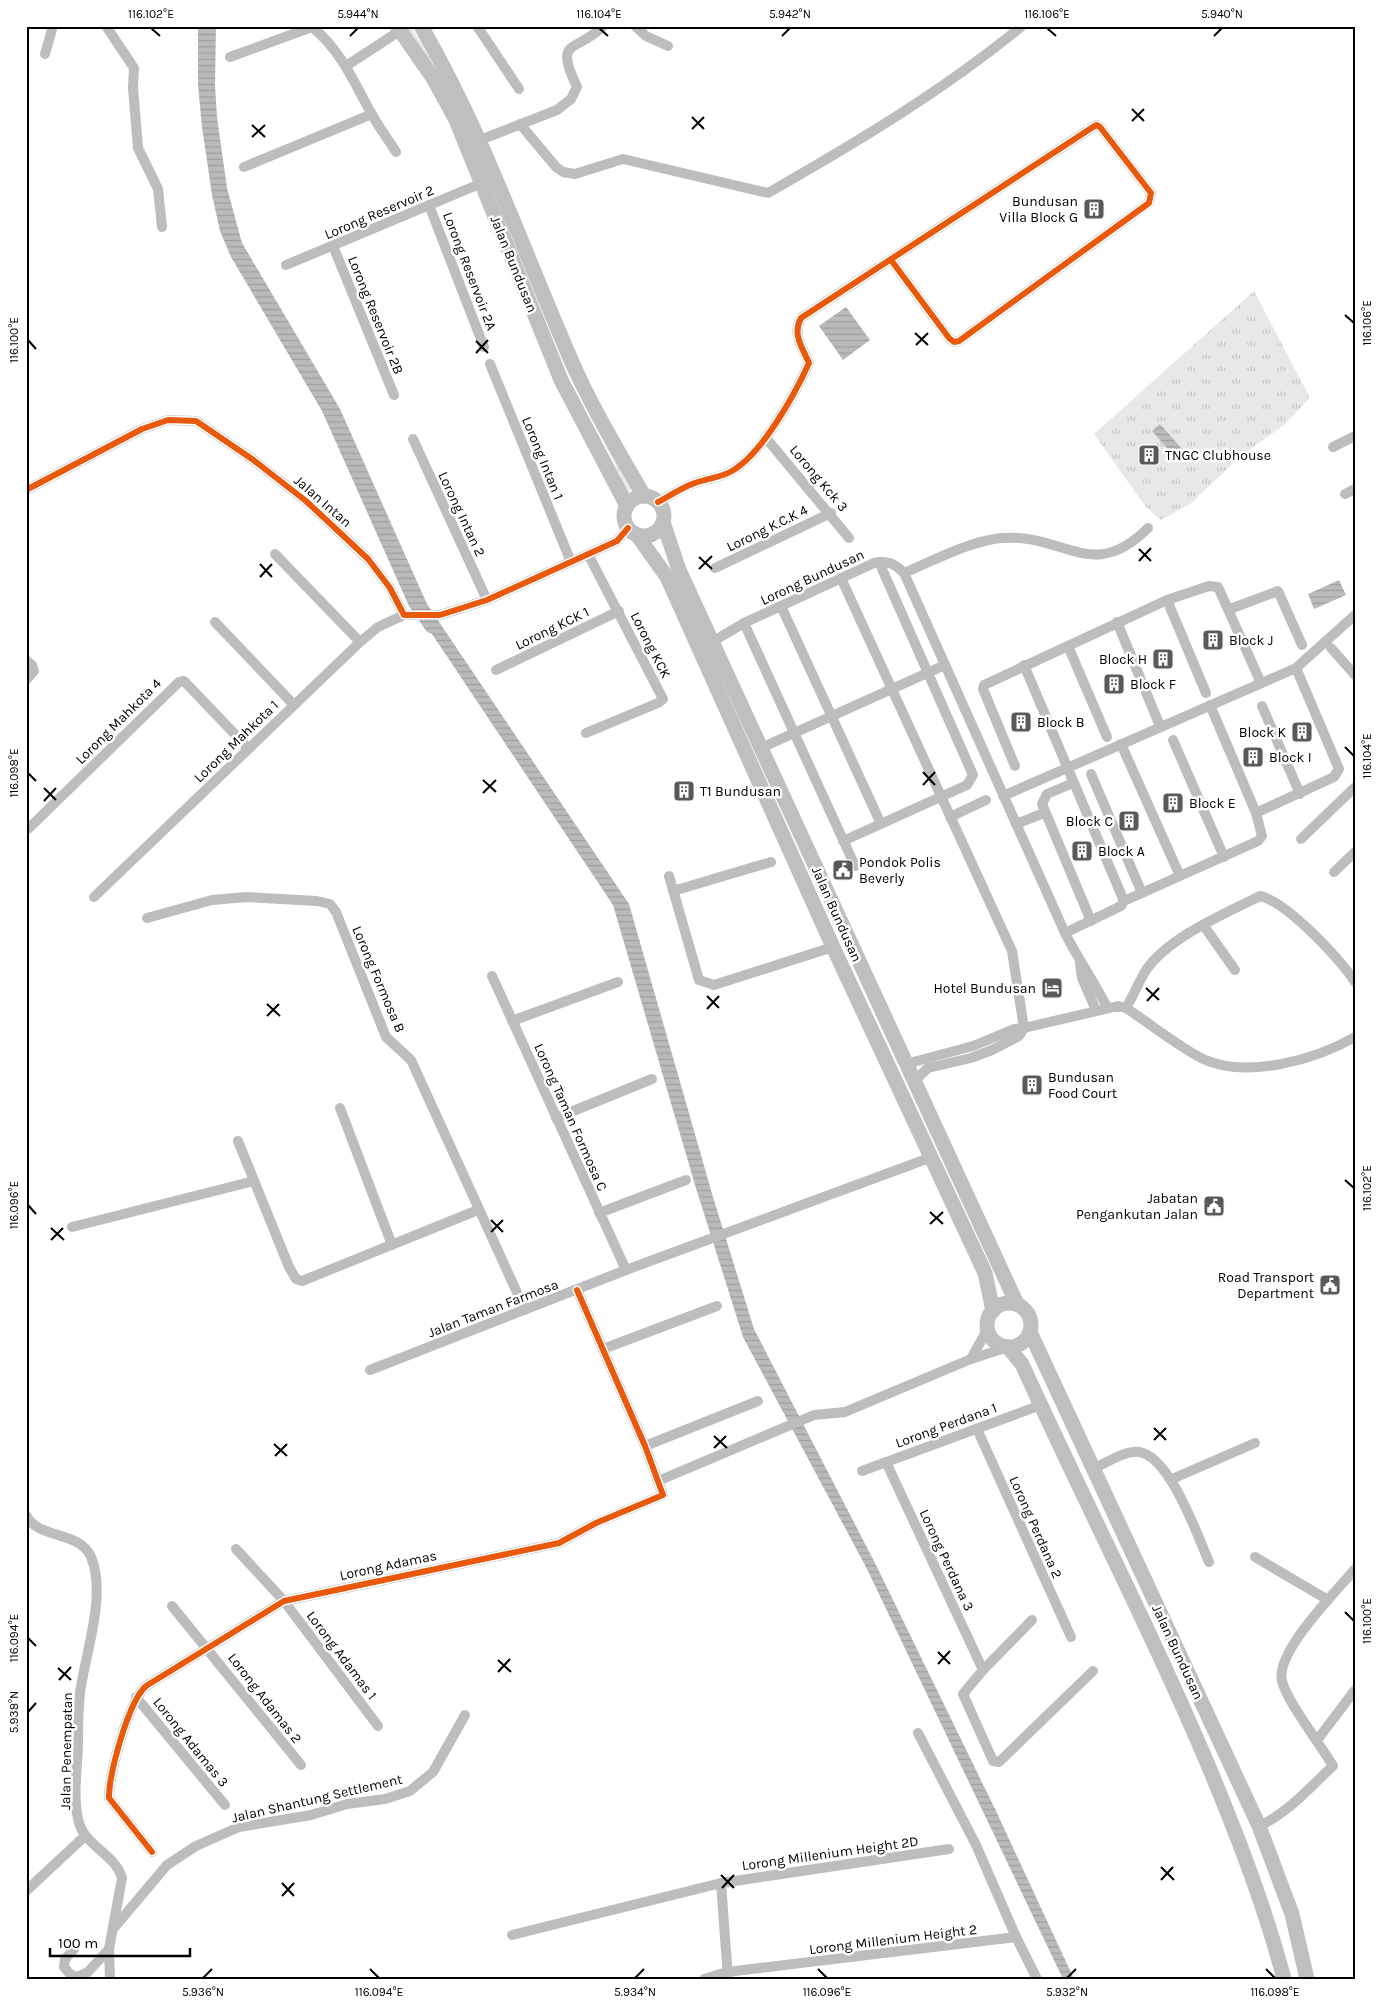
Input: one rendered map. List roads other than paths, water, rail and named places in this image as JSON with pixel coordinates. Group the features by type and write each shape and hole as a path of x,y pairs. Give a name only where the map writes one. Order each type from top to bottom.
{"main road":[{"name":"Jalan Bundusan","path":"421,26 447,71 480,140 578,374 651,499"},
{"name":"Jalan Bundusan","path":"399,28 434,78 456,120 560,380 627,506"},
{"path":"638,497 651,499 663,511 663,522 656,533 650,536 632,532 624,517 627,506 638,497"},
{"name":"Jalan Bundusan","path":"663,522 679,570 913,1082 1016,1304 1028,1314 1030,1332 1259,1826 1292,1914 1307,1979"},
{"name":"Jalan Bundusan","path":"632,532 666,577 832,947 932,1157 987,1279 992,1310 987,1323 988,1330 994,1342 1008,1347 1022,1364 1144,1620 1202,1751 1239,1841 1269,1922 1284,1979"},
{"path":"906,1064 903,1077 921,1134"},
{"path":"992,1310 1004,1304 1016,1304"},
{"path":"1008,1347 1024,1342 1030,1332"}],"street":[{"path":"45,54 53,26"},
{"path":"106,26 134,68 138,148 158,189 162,227"},
{"path":"477,26 519,89"},
{"path":"635,26 646,36 668,46"},
{"path":"520,124 556,167 563,172 575,174 623,159 768,193 902,114 960,75 1022,26"},
{"path":"230,57 312,27 323,36 346,66 372,114 396,152"},
{"path":"480,140 557,110 571,99 577,87 566,65 567,54 574,44 600,27"},
{"path":"346,66 399,28"},
{"path":"244,167 372,114"},
{"path":"651,499 732,471 751,456 766,438 802,379 809,362 796,334 796,326 801,318 1008,181 1097,125 1151,193 1149,203 959,341 954,342 949,338 891,260"},
{"name":"Lorong Reservoir 2","path":"286,265 482,183"},
{"name":"Lorong Reservoir 2A","path":"429,205 484,347"},
{"name":"Lorong Reservoir 2B","path":"333,246 394,395"},
{"name":"Lorong Intan 1","path":"490,364 571,562"},
{"name":"Jalan Intan","path":"26,490 142,429 168,420 196,420 252,458 306,501 368,559 408,615"},
{"path":"1333,447 1355,436"},
{"name":"Lorong Kck 3","path":"766,438 831,513 849,538"},
{"name":"Lorong Intan 2","path":"413,439 486,600"},
{"name":"Lorong K.C.K 4","path":"715,568 831,513"},
{"path":"1107,1007 1090,974 1080,963 1065,933 904,573 969,545 1000,538 1038,540 1090,555 1107,555 1129,545 1148,528"},
{"path":"408,615 440,615 486,600 571,562 589,556 632,532"},
{"path":"274,554 360,642"},
{"name":"Lorong KCK","path":"586,733 658,703 663,699 589,556"},
{"path":"843,841 967,785 973,775 879,562"},
{"name":"Lorong Bundusan","path":"712,642 744,623 879,562 895,564 904,573"},
{"path":"841,578 1012,951 1024,1028 1019,1036 992,1050 971,1058 928,1068 913,1082"},
{"path":"1015,766 983,688 987,682 1167,600 1210,586 1218,586 1230,609 1261,684"},
{"path":"1230,609 1278,591 1302,645"},
{"path":"1167,600 1206,693"},
{"path":"782,606 881,824"},
{"name":"Lorong KCK 1","path":"496,670 619,611"},
{"name":"Lorong Mahkota 1","path":"94,897 360,642 378,627 408,615"},
{"path":"1003,796 1296,668 1355,615"},
{"path":"215,622 294,706"},
{"path":"1117,622 1160,726"},
{"path":"744,623 855,866"},
{"path":"1068,646 1107,737"},
{"path":"1331,648 1355,675"},
{"path":"26,660 32,665 34,672 26,680"},
{"path":"762,748 945,665"},
{"path":"1024,665 1124,901"},
{"path":"1256,813 1334,777 1340,770 1296,668"},
{"name":"Lorong Mahkota 4","path":"28,829 179,682 184,681 248,748"},
{"path":"1065,933 1120,906 1124,901 1261,838 1262,832 1256,813 1210,705"},
{"path":"1262,706 1300,794"},
{"path":"1173,740 1224,856"},
{"path":"1121,744 1180,876"},
{"path":"1091,774 1142,893"},
{"path":"1073,782 1047,794 1042,804 1044,813 1091,921"},
{"path":"1302,839 1355,787"},
{"path":"950,817 986,800"},
{"path":"1016,824 1044,813"},
{"path":"1334,872 1355,852"},
{"path":"673,891 771,862"},
{"path":"669,876 699,980 714,985 832,947"},
{"path":"1126,1008 1147,969 1171,945 1260,896 1278,904 1304,927 1340,961 1355,982"},
{"name":"Lorong Formosa B","path":"147,918 225,898 247,897 317,901 330,904 336,912 386,1036 411,1060 525,1310"},
{"path":"1204,926 1235,970"},
{"path":"1080,963 1082,978 1096,1010"},
{"name":"Lorong Taman Formosa C","path":"492,976 626,1270"},
{"path":"512,1021 618,982"},
{"path":"906,1064 973,1046 1014,1029 1118,1006 1126,1008 1202,1058 1226,1066 1240,1068 1300,1061 1329,1051 1355,1037"},
{"path":"556,1118 652,1078"},
{"path":"340,1108 392,1245"},
{"path":"238,1141 296,1279 302,1281 478,1210"},
{"name":"Jalan Taman Farmosa","path":"370,1370 626,1270 932,1157"},
{"path":"72,1227 254,1180"},
{"path":"599,1212 686,1180"},
{"path":"577,1290 645,1446 658,1481 762,1438 814,1414 845,1412 970,1359 1008,1347"},
{"path":"603,1349 717,1306"},
{"path":"970,1359 988,1330"},
{"path":"645,1446 758,1401"},
{"name":"Lorong Perdana 1","path":"862,1471 1041,1405"},
{"name":"Lorong Perdana 2","path":"976,1429 1071,1638"},
{"path":"1172,1479 1255,1443"},
{"path":"1093,1469 1131,1452 1141,1452 1149,1456 1172,1479 1209,1562"},
{"name":"Lorong Perdana 3","path":"886,1462 983,1670"},
{"name":"Lorong Adamas","path":"136,1697 146,1686 209,1649 284,1601 402,1574 559,1543 596,1523 663,1495 658,1481"},
{"name":"Jalan Penempatan","path":"26,1515 38,1527 75,1540 84,1547 91,1557 94,1570 95,1613 80,1694 76,1785 78,1820 85,1836 119,1868 122,1878 110,1948 110,1979"},
{"name":"Lorong Adamas 1","path":"236,1549 284,1601 378,1726"},
{"path":"1255,1557 1328,1600"},
{"path":"1259,1826 1269,1822 1286,1809 1333,1766 1285,1690 1281,1674 1283,1664 1292,1646 1355,1569"},
{"name":"Lorong Adamas 2","path":"172,1606 209,1649 301,1765"},
{"path":"1032,1620 966,1689 964,1699 991,1759 999,1762 1092,1671"},
{"path":"1318,1740 1355,1690"},
{"path":"136,1697 126,1722 112,1776 109,1798 152,1852"},
{"name":"Lorong Adamas 3","path":"136,1697 225,1805"},
{"name":"Jalan Shantung Settlement","path":"113,1930 167,1865 196,1846 239,1827 311,1815 347,1804 385,1799 410,1792 433,1772 465,1715"},
{"path":"918,1733 976,1845 1016,1937 1037,1979"},
{"path":"26,1891 85,1836"},
{"name":"Lorong Millenium Height 2D","path":"512,1935 721,1883 949,1850"},
{"path":"721,1883 728,1975"},
{"name":"Lorong Millenium Height 2","path":"704,1979 1016,1937"},
{"path":"74,1949 65,1959 64,1967 70,1974 77,1977 88,1972 110,1948"}],"place":[{"name":"Bundusan Villa Block G","path":"1094,209"},
{"name":"TNGC Clubhouse","path":"1149,455"},
{"name":"Block J","path":"1213,640"},
{"name":"Block H","path":"1163,659"},
{"name":"Block F","path":"1114,684"},
{"name":"Block B","path":"1021,722"},
{"name":"Block K","path":"1302,732"},
{"name":"Block I","path":"1253,757"},
{"name":"T1 Bundusan","path":"684,791"},
{"name":"Block E","path":"1173,803"},
{"name":"Block C","path":"1129,821"},
{"name":"Block A","path":"1082,851"},
{"name":"Pondok Polis Beverly","path":"843,870"},
{"name":"Hotel Bundusan","path":"1052,988"},
{"name":"Bundusan Food Court","path":"1032,1085"},
{"name":"Jabatan Pengankutan Jalan","path":"1214,1206"},
{"name":"Road Transport Department","path":"1330,1285"}]}
